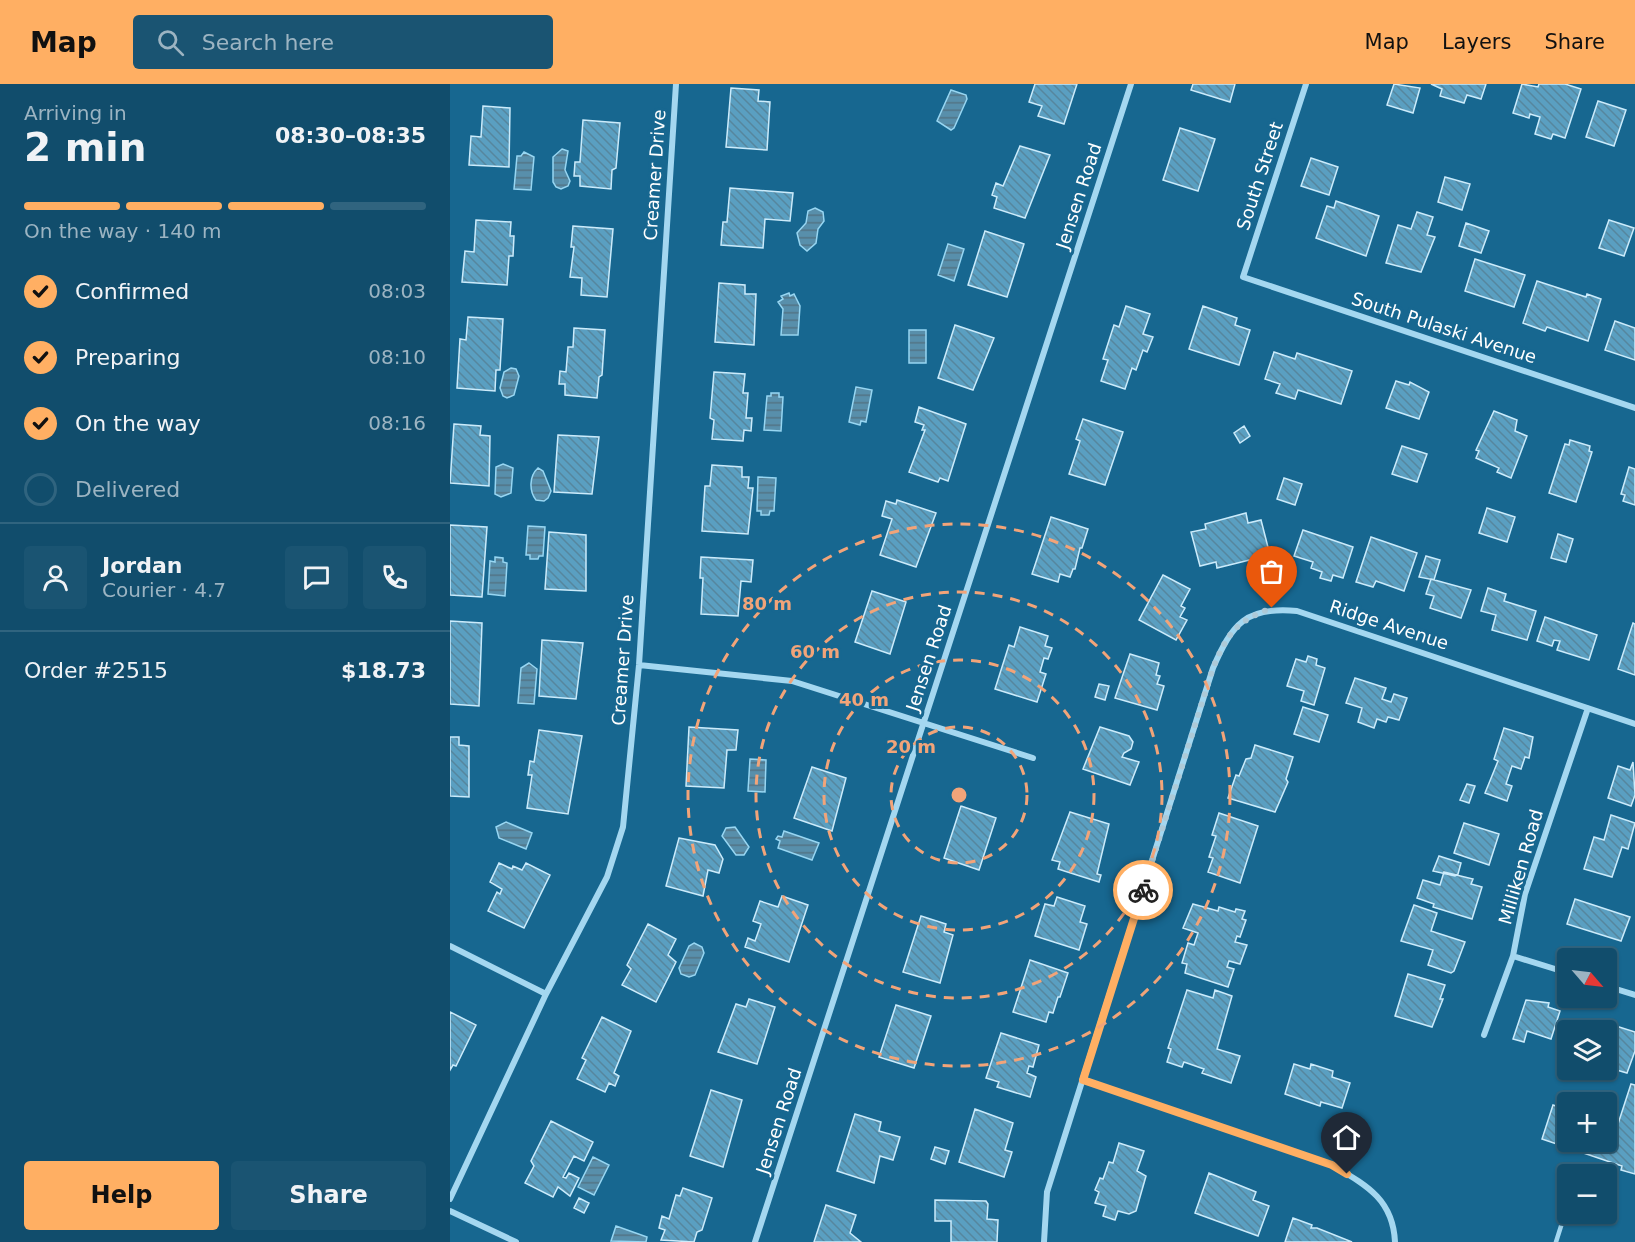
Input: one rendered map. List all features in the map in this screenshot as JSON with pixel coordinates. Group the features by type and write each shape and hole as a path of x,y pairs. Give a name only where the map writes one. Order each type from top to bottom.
{"street":[{"name":"Creamer Drive","path":"450,1199 546,994 607,877 623,827 639,665 676,84"},
{"name":"Jensen Road","path":"755,1242 1131,84"},
{"name":"South Street","path":"1243,277 1306,84"},
{"name":"South Pulaski Avenue","path":"1243,277 1635,408"},
{"name":"Ridge Avenue","path":"1044,1242 1047,1191 1213,668 1226,639 1247,617 1272,608 1297,611 1635,724"},
{"path":"639,665 792,681 923,725 1033,758"},
{"name":"Milliken Road","path":"1484,1035 1513,956 1525,894 1588,708"},
{"path":"450,946 546,994"},
{"path":"1513,956 1557,970"},
{"path":"1617,989 1635,995"},
{"path":"1083,1080 1332,1165 1363,1183 1387,1206 1395,1242"},
{"path":"450,1210 516,1242"}],"lane":[{"path":"1556,1242 1562,1224"}],"water":[{"path":"951,90 966,95 967,99 951,130 937,121"},
{"path":"562,149 568,151 565,170 570,181 568,186 561,189 553,182 553,157"},
{"path":"524,152 534,157 531,190 514,189 517,156 521,156"},
{"path":"815,208 823,212 824,221 818,229 816,243 807,251 800,245 797,233 806,223 808,211"},
{"path":"948,244 964,249 954,281 938,275"},
{"path":"789,293 790,296 794,294 800,306 798,335 781,335 783,309 778,302 783,299 781,296"},
{"path":"909,330 926,330 926,363 909,363"},
{"path":"511,368 516,369 519,376 514,395 507,398 503,396 500,388 504,372"},
{"path":"856,387 872,390 866,422 861,421 860,425 849,422"},
{"path":"771,393 779,393 779,397 783,397 781,431 764,430 767,396 771,396"},
{"path":"503,464 513,468 511,493 501,497 495,494 496,467"},
{"path":"538,468 543,471 551,491 544,501 536,500 531,488 533,475"},
{"path":"758,477 776,478 774,511 770,511 769,515 761,515 761,511 757,511"},
{"path":"528,526 545,527 543,556 539,556 538,559 530,559 530,555 526,555"},
{"path":"495,557 503,558 503,562 507,563 505,596 488,594 490,561 495,562"},
{"path":"529,663 537,669 534,704 518,703 521,668"},
{"path":"750,759 766,760 765,792 748,791"},
{"path":"506,822 532,833 526,849 499,838 496,827"},
{"path":"735,827 749,847 744,855 736,855 722,836 726,828"},
{"path":"784,831 819,843 812,860 778,848 780,841 776,839 778,836 782,837"},
{"path":"694,943 702,947 704,953 695,975 689,977 681,974 679,968 689,946"},
{"path":"593,1157 609,1165 594,1195 578,1187"},
{"path":"616,1226 647,1237 646,1242 611,1241"}],"building":[{"path":"1035,84 1077,84 1064,124 1038,116 1042,106 1029,102"},
{"path":"1193,84 1235,84 1230,102 1191,90"},
{"path":"1394,84 1420,88 1413,113 1387,105"},
{"path":"1431,84 1486,84 1481,99 1467,95 1464,103 1440,96 1442,89"},
{"path":"1522,84 1538,87 1539,84 1565,84 1581,89 1565,138 1553,134 1551,139 1535,134 1540,117 1530,114 1529,118 1513,113"},
{"path":"731,88 759,90 758,101 770,102 767,150 726,147"},
{"path":"1598,101 1626,110 1614,146 1586,137"},
{"path":"483,106 510,108 509,167 469,165 471,136 481,137"},
{"path":"583,120 620,123 616,168 612,170 611,189 580,186 580,176 574,176 575,162 580,162"},
{"path":"1180,128 1215,139 1198,191 1163,180"},
{"path":"1020,146 1050,155 1025,218 994,208 997,197 992,195 996,183 1003,186"},
{"path":"1311,158 1338,167 1329,195 1301,186"},
{"path":"1445,177 1470,184 1462,210 1438,202"},
{"path":"730,188 793,193 790,221 765,219 763,248 721,245 723,222 727,222"},
{"path":"1336,201 1379,216 1366,256 1316,238 1327,206 1334,208"},
{"path":"1417,212 1433,217 1427,235 1435,237 1421,272 1386,263 1398,225 1411,229"},
{"path":"476,220 511,222 510,236 514,236 513,256 509,256 507,285 462,282 465,251 474,252"},
{"path":"1609,220 1634,228 1624,256 1599,248"},
{"path":"1466,223 1489,231 1481,253 1459,246"},
{"path":"573,226 613,229 607,297 581,295 582,278 570,277 574,247 571,247"},
{"path":"985,231 1024,244 1007,297 968,285"},
{"path":"1475,259 1525,275 1514,307 1465,291"},
{"path":"1537,281 1586,297 1587,294 1601,299 1588,341 1547,327 1545,331 1523,323"},
{"path":"719,283 745,285 745,294 756,294 754,345 715,342"},
{"path":"1126,306 1150,314 1143,334 1153,337 1147,352 1143,350 1136,370 1132,368 1125,389 1101,381 1108,360 1103,359 1114,325 1119,327"},
{"path":"1203,306 1237,318 1235,325 1250,330 1239,365 1189,349"},
{"path":"468,317 503,319 500,370 496,370 495,391 457,388 460,339 466,340"},
{"path":"1615,321 1635,328 1635,360 1605,350"},
{"path":"955,325 994,338 973,390 938,378"},
{"path":"574,328 605,330 602,375 599,377 597,398 565,395 565,384 559,384 560,371 566,372 568,347 573,347"},
{"path":"1274,352 1295,359 1297,353 1352,371 1341,404 1298,390 1295,399 1276,393 1280,384 1265,379"},
{"path":"714,372 745,374 743,393 748,393 746,418 752,418 751,431 744,430 743,441 712,439 714,420 710,418"},
{"path":"1396,381 1409,385 1410,382 1429,392 1419,419 1386,408"},
{"path":"919,407 966,424 948,481 940,478 938,482 909,472 925,430 922,430 924,425 915,422"},
{"path":"1494,411 1517,420 1515,431 1527,436 1511,478 1497,472 1499,468 1476,458 1479,451 1476,450"},
{"path":"1083,419 1123,432 1105,485 1069,474 1080,441 1076,439"},
{"path":"454,424 481,426 480,435 490,436 489,486 450,483"},
{"path":"1244,426 1250,436 1240,443 1234,433"},
{"path":"558,435 599,437 592,494 554,492"},
{"path":"1570,440 1590,446 1589,451 1592,452 1576,502 1549,493 1565,444 1569,445"},
{"path":"1402,446 1427,454 1417,482 1392,474"},
{"path":"712,465 742,467 742,477 749,477 748,488 753,488 748,534 702,531 705,486 710,486"},
{"path":"1629,467 1635,469 1635,505 1623,501 1625,495 1621,494"},
{"path":"1284,478 1302,484 1295,505 1277,499"},
{"path":"897,500 936,513 916,567 880,555 892,519 882,516 886,501 896,504"},
{"path":"1487,508 1515,517 1507,542 1479,533"},
{"path":"1246,513 1248,523 1261,520 1270,555 1217,568 1216,562 1200,566 1191,532 1206,529 1205,524"},
{"path":"1051,517 1088,529 1075,569 1070,577 1060,574 1058,582 1032,574"},
{"path":"450,525 487,527 482,597 450,595"},
{"path":"1303,530 1353,547 1343,578 1333,575 1331,581 1320,578 1322,572 1311,568 1313,562 1294,556"},
{"path":"549,532 586,535 586,591 545,589"},
{"path":"1558,534 1573,539 1566,562 1551,558"},
{"path":"1371,537 1417,553 1404,591 1376,581 1373,587 1356,582"},
{"path":"1426,556 1440,560 1434,580 1419,577"},
{"path":"701,557 753,560 751,582 741,581 738,616 701,614 703,578 700,578"},
{"path":"1163,575 1190,589 1181,606 1185,608 1180,617 1187,620 1176,640 1139,620"},
{"path":"1431,579 1471,590 1461,618 1430,608 1434,596 1426,594"},
{"path":"1488,588 1506,594 1504,601 1536,611 1527,640 1492,630 1496,615 1481,611"},
{"path":"872,591 906,602 890,654 855,642"},
{"path":"1545,617 1597,635 1589,660 1557,650 1560,641 1554,640 1552,646 1537,641"},
{"path":"450,621 482,623 479,706 450,704"},
{"path":"1633,623 1635,624 1635,675 1618,669"},
{"path":"1020,627 1048,636 1045,646 1052,648 1048,659 1044,658 1040,672 1046,674 1037,702 995,689 1009,645 1014,647"},
{"path":"542,640 583,643 576,699 539,696"},
{"path":"1130,654 1159,663 1156,675 1160,676 1157,684 1164,686 1157,710 1115,698"},
{"path":"1308,656 1317,659 1316,665 1325,668 1314,705 1301,701 1304,691 1287,686 1296,659 1306,662"},
{"path":"1355,678 1386,688 1382,699 1391,702 1394,694 1407,698 1399,720 1388,717 1386,722 1377,719 1374,728 1358,722 1362,708 1346,703"},
{"path":"1099,684 1109,686 1105,700 1095,697"},
{"path":"1303,707 1328,715 1319,742 1294,734"},
{"path":"689,727 738,730 736,750 727,750 724,788 686,786"},
{"path":"1100,727 1129,736 1133,742 1131,749 1122,757 1139,762 1130,785 1083,769"},
{"path":"1504,728 1533,737 1529,758 1525,757 1521,769 1512,766 1506,784 1512,786 1507,801 1485,793 1498,761 1494,759"},
{"path":"539,730 582,736 568,814 527,808 532,775 528,775 530,761 534,762"},
{"path":"450,737 459,737 459,745 469,746 469,797 450,796"},
{"path":"1255,745 1293,757 1286,779 1288,782 1275,812 1228,798 1236,775 1239,776 1246,759 1251,758"},
{"path":"1633,762 1635,795 1631,806 1608,798 1618,766 1630,770"},
{"path":"812,767 846,778 832,831 794,818"},
{"path":"1467,784 1475,786 1469,803 1460,800"},
{"path":"961,806 996,818 979,870 944,858"},
{"path":"1070,812 1109,824 1097,874 1101,875 1099,882 1058,869 1060,862 1052,860"},
{"path":"1219,813 1258,826 1240,883 1208,872 1213,858 1209,857 1216,836 1212,835"},
{"path":"1611,815 1635,823 1628,849 1622,847 1612,877 1584,869 1594,837 1604,840"},
{"path":"1464,823 1499,834 1489,865 1454,853"},
{"path":"679,838 715,845 723,859 719,873 708,870 703,896 666,886"},
{"path":"1439,856 1461,863 1458,874 1455,876 1433,871"},
{"path":"499,863 512,869 513,866 522,870 526,863 550,875 524,928 488,911 497,892 500,894 502,889 490,882"},
{"path":"1444,872 1473,879 1471,884 1482,887 1472,919 1433,907 1434,904 1417,898 1423,880 1440,885"},
{"path":"782,896 808,905 789,962 745,947 748,938 755,941 761,924 753,921 760,901 778,907"},
{"path":"1057,897 1085,906 1080,922 1087,924 1079,950 1035,936 1045,904 1054,906"},
{"path":"1575,899 1630,917 1621,941 1567,924"},
{"path":"1193,904 1218,911 1219,907 1235,912 1236,909 1245,911 1242,919 1246,920 1240,937 1237,936 1235,942 1247,945 1240,964 1229,961 1227,967 1234,969 1228,987 1185,973 1187,964 1182,963 1188,943 1194,945 1198,933 1183,928"},
{"path":"1414,905 1437,913 1431,931 1465,942 1454,971 1451,973 1428,965 1433,950 1401,941"},
{"path":"921,916 946,924 944,932 953,935 940,983 903,972"},
{"path":"648,924 676,939 668,955 676,962 656,1002 622,985 631,969 627,965"},
{"path":"1030,960 1068,973 1053,1013 1049,1012 1046,1022 1013,1012"},
{"path":"1408,974 1445,985 1440,999 1443,999 1432,1027 1395,1016"},
{"path":"1187,990 1213,998 1215,990 1232,996 1217,1049 1240,1056 1231,1083 1202,1073 1204,1069 1184,1062 1182,1067 1167,1062 1171,1049 1168,1048"},
{"path":"749,999 775,1007 757,1064 718,1052 736,1004 746,1007"},
{"path":"1526,1000 1549,1003 1548,1007 1560,1011 1551,1039 1527,1031 1524,1042 1513,1039"},
{"path":"896,1005 931,1016 914,1068 879,1057"},
{"path":"450,1012 476,1025 456,1066 453,1065 450,1070"},
{"path":"602,1017 631,1031 614,1073 619,1076 615,1086 609,1083 605,1092 577,1079 586,1060 582,1058"},
{"path":"1617,1026 1635,1032 1635,1051 1627,1073 1617,1070"},
{"path":"1001,1033 1039,1045 1033,1067 1029,1066 1027,1073 1036,1077 1030,1097 997,1087 999,1082 986,1078"},
{"path":"1294,1064 1310,1069 1311,1064 1333,1071 1332,1077 1350,1083 1342,1108 1321,1102 1320,1106 1285,1094"},
{"path":"1631,1084 1635,1085 1635,1174 1621,1170 1622,1166 1581,1152 1617,1152 1617,1127"},
{"path":"711,1090 742,1100 723,1167 690,1156"},
{"path":"1553,1105 1557,1106 1557,1144 1542,1139"},
{"path":"975,1109 1013,1123 1005,1150 1012,1152 1004,1177 959,1162"},
{"path":"855,1114 881,1122 879,1131 900,1137 893,1160 880,1156 874,1183 837,1171"},
{"path":"551,1121 593,1142 584,1161 574,1156 563,1177 566,1178 569,1173 579,1178 570,1196 558,1187 553,1197 525,1183 534,1166 531,1161"},
{"path":"1119,1143 1144,1151 1137,1171 1146,1176 1136,1211 1129,1214 1118,1211 1115,1220 1103,1216 1106,1206 1095,1203 1099,1192 1095,1190 1100,1178 1103,1179 1109,1162 1113,1163"},
{"path":"935,1147 949,1151 945,1164 931,1159"},
{"path":"1209,1173 1256,1192 1253,1200 1269,1206 1258,1236 1195,1213"},
{"path":"683,1188 712,1198 702,1230 697,1232 694,1242 661,1240 665,1230 659,1228 662,1216 669,1219 676,1195 680,1196"},
{"path":"579,1198 589,1203 584,1213 574,1208"},
{"path":"935,1200 986,1201 988,1204 987,1219 998,1220 997,1242 951,1242 951,1221 935,1221"},
{"path":"826,1205 856,1215 850,1233 861,1242 814,1242"},
{"path":"1293,1218 1312,1225 1311,1228 1317,1228 1352,1242 1285,1242"}],"way so far":[{"path":"1143,890 1213,668 1226,639 1247,617 1272,608"}],"route":[{"path":"1143,890 1083,1080 1332,1165 1347,1174"}]}
